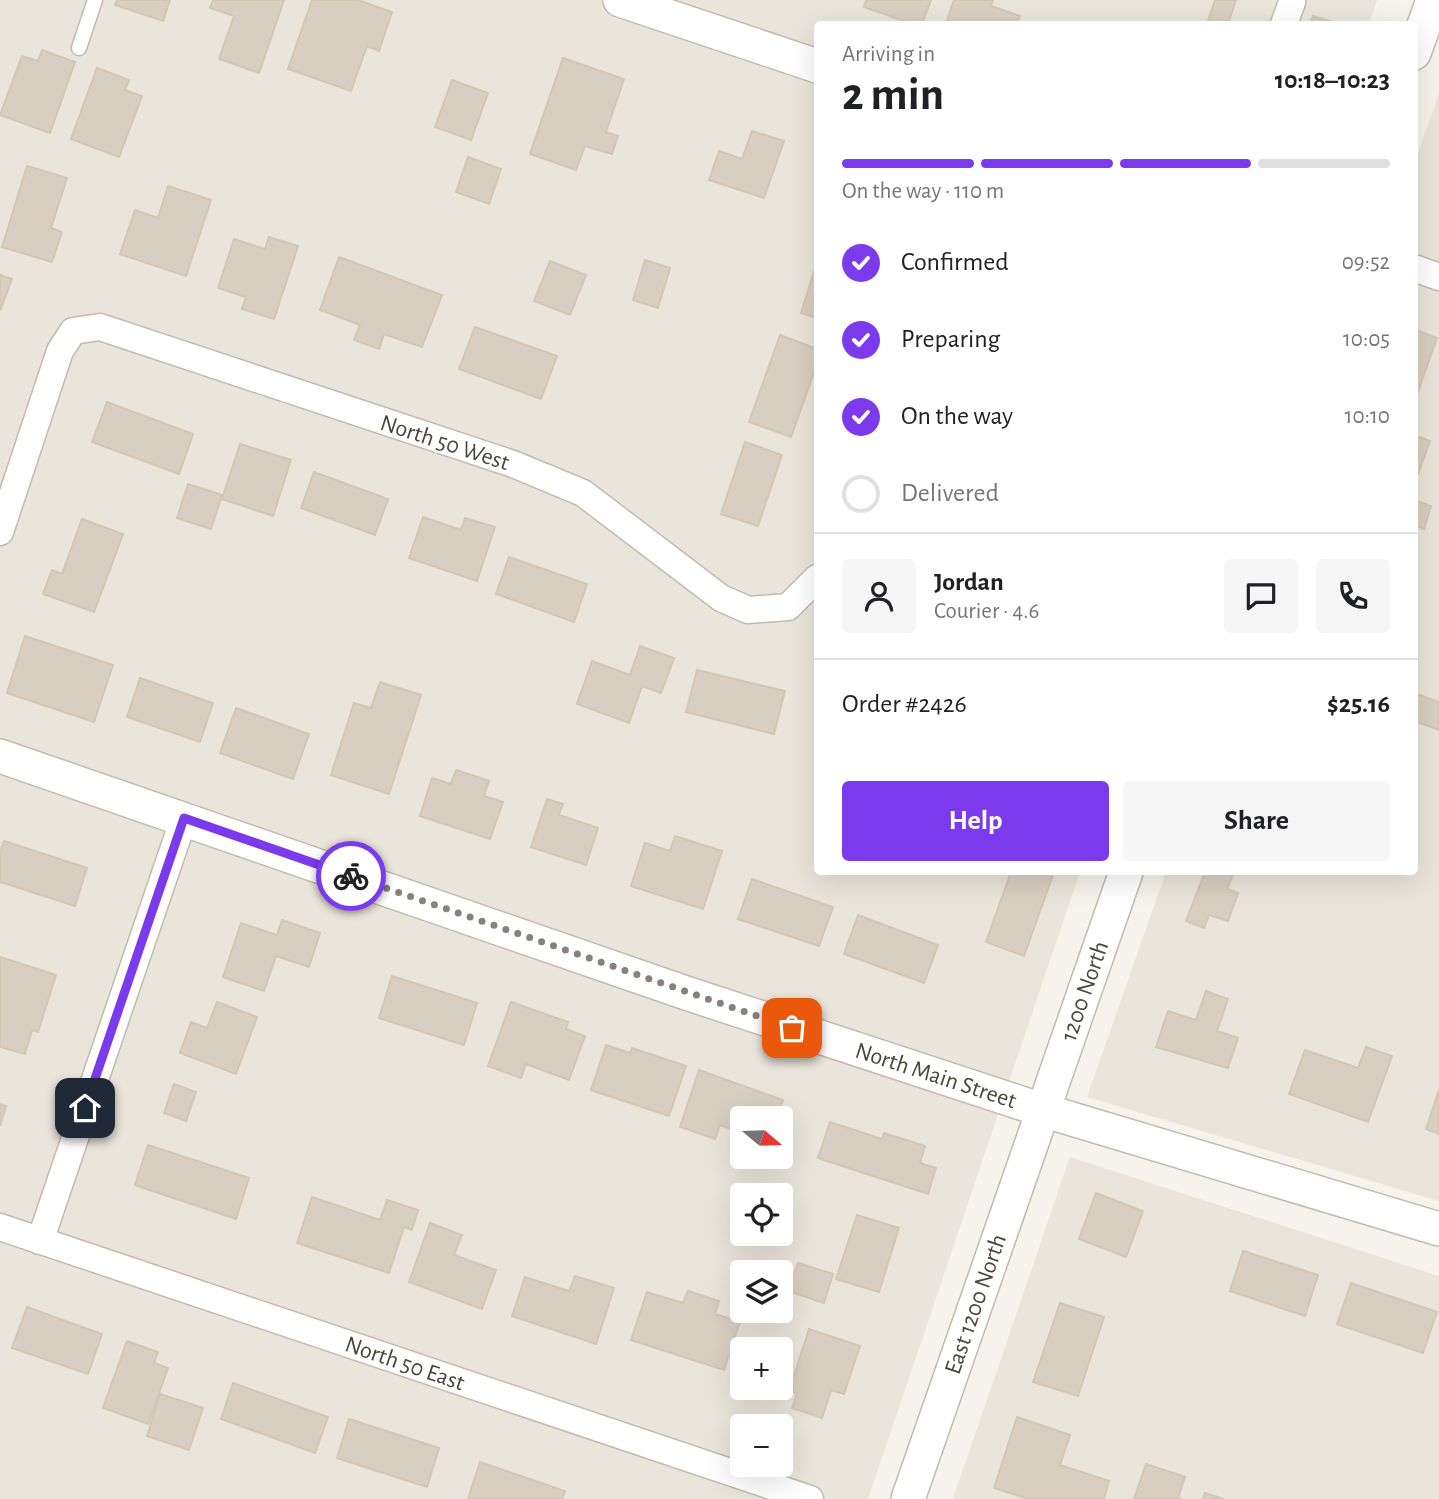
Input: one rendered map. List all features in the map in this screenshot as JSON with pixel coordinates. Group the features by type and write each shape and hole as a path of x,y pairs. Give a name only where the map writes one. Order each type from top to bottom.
{"street":[{"path":"620,0 814,65"},
{"path":"1418,41 1433,0"},
{"path":"1418,269 1439,277"},
{"name":"North 50 West","path":"0,531 60,351 73,331 100,327 513,464 583,493 721,598 748,610 788,607 814,581"},
{"name":"North Main Street","path":"0,756 686,993 1042,1110 1439,1229"},
{"path":"40,1241 184,818"},
{"name":"1200 North","path":"1042,1110 1125,875"},
{"name":"East 1200 North","path":"908,1499 1042,1110"},
{"name":"North 50 East","path":"0,1227 810,1499"}],"lane":[{"path":"79,48 95,0"}],"shaded area":[{"path":"0,0 1377,0 1370,21 814,21 814,875 1079,875 868,1499 0,1499"},
{"path":"1439,93 1439,1201 1087,1097 1165,875 1418,875 1418,153"},
{"path":"1070,1157 1439,1276 1439,1499 953,1499"}],"building":[{"path":"117,0 170,0 163,21 115,5"},
{"path":"213,0 284,0 259,73 219,59 234,16 210,8"},
{"path":"312,0 358,0 392,12 379,51 367,46 351,91 288,69"},
{"path":"866,0 931,0 923,21 904,21 864,7"},
{"path":"954,0 993,0 991,6 1020,16 1018,21 947,21"},
{"path":"1215,0 1236,0 1229,21 1208,21"},
{"path":"1313,16 1330,21 1311,21"},
{"path":"42,50 75,62 50,133 0,115 22,56 38,61"},
{"path":"563,58 624,79 606,132 618,136 612,154 585,146 576,170 530,154"},
{"path":"97,68 129,80 125,90 142,96 119,157 71,139"},
{"path":"452,80 488,93 471,140 435,127"},
{"path":"752,131 784,141 764,198 709,180 719,151 742,159"},
{"path":"468,157 501,169 489,204 456,192"},
{"path":"27,166 67,178 51,228 62,232 52,262 2,247"},
{"path":"168,186 211,200 186,276 120,254 135,210 158,218"},
{"path":"269,237 298,246 274,319 242,309 246,297 218,288 234,239 265,249"},
{"path":"339,257 442,295 422,347 384,334 379,349 354,340 360,325 320,310"},
{"path":"645,260 670,268 658,308 633,300"},
{"path":"550,261 586,275 570,315 534,301"},
{"path":"814,272 814,317 801,313"},
{"path":"0,275 12,279 0,311"},
{"path":"475,327 557,356 541,399 459,369"},
{"path":"1418,331 1437,338 1418,391"},
{"path":"780,335 814,348 814,372 791,437 749,422"},
{"path":"107,402 193,434 179,474 92,442"},
{"path":"1418,436 1430,441 1418,474"},
{"path":"745,442 782,455 758,526 721,514"},
{"path":"240,444 291,460 273,516 222,499"},
{"path":"314,472 388,499 375,535 301,508"},
{"path":"188,484 222,495 211,529 177,518"},
{"path":"1418,501 1431,506 1424,529 1418,527"},
{"path":"423,517 461,530 465,518 495,527 477,581 409,558"},
{"path":"82,519 123,534 94,612 43,594 52,570 62,574"},
{"path":"509,557 587,584 574,622 496,594"},
{"path":"25,636 113,665 94,722 7,693"},
{"path":"640,646 674,658 661,693 642,686 629,723 577,704 592,661 630,675"},
{"path":"697,670 785,691 774,734 686,712"},
{"path":"140,678 213,703 200,742 127,717"},
{"path":"380,682 421,695 389,794 331,775 354,703 371,708"},
{"path":"1418,694 1439,702 1439,730 1418,722"},
{"path":"236,708 309,734 293,779 220,753"},
{"path":"456,770 489,781 484,796 503,802 490,839 420,816 432,778 451,784"},
{"path":"547,799 563,804 559,815 598,828 586,865 531,847"},
{"path":"675,836 722,851 703,909 631,886 645,843 670,851"},
{"path":"4,841 87,868 75,906 0,882 0,853"},
{"path":"1010,875 1053,875 1024,956 986,942"},
{"path":"1204,875 1233,875 1227,889 1238,893 1228,921 1209,915 1204,928 1186,921"},
{"path":"752,879 833,907 819,946 738,919"},
{"path":"858,915 938,945 924,983 844,954"},
{"path":"282,920 320,933 309,967 276,956 264,991 223,977 241,923 277,935"},
{"path":"0,957 56,975 38,1032 32,1030 25,1054 0,1047"},
{"path":"392,976 477,1003 464,1045 379,1018"},
{"path":"1206,991 1228,999 1217,1031 1238,1038 1228,1068 1156,1047 1168,1011 1196,1020"},
{"path":"217,1002 257,1017 236,1074 180,1053 191,1022 207,1028"},
{"path":"511,1002 568,1022 566,1029 585,1036 569,1080 526,1064 521,1078 488,1066"},
{"path":"606,1045 630,1053 632,1048 686,1066 669,1116 591,1090"},
{"path":"1366,1047 1392,1056 1368,1122 1289,1094 1305,1050 1358,1068"},
{"path":"699,1070 783,1100 781,1106 730,1106 730,1129 720,1125 715,1139 680,1127"},
{"path":"174,1084 196,1092 186,1121 164,1113"},
{"path":"1439,1090 1439,1134 1426,1129"},
{"path":"0,1104 6,1106 0,1126"},
{"path":"830,1122 882,1139 884,1133 925,1146 920,1163 936,1168 928,1194 818,1158"},
{"path":"148,1145 249,1178 236,1219 135,1185"},
{"path":"1096,1193 1143,1211 1126,1257 1079,1239"},
{"path":"312,1197 380,1220 387,1200 418,1210 412,1230 404,1227 389,1273 297,1243"},
{"path":"857,1215 899,1228 879,1292 836,1279"},
{"path":"430,1223 462,1235 454,1255 496,1270 482,1309 409,1282"},
{"path":"1243,1251 1318,1275 1305,1316 1230,1291"},
{"path":"798,1263 833,1274 824,1303 793,1293 793,1277"},
{"path":"575,1276 614,1288 596,1344 512,1316 525,1277 569,1291"},
{"path":"1351,1283 1437,1312 1423,1353 1337,1324"},
{"path":"688,1291 719,1301 715,1314 730,1319 730,1323 740,1323 735,1337 730,1337 730,1352 724,1370 631,1340 647,1292 683,1303"},
{"path":"1060,1303 1104,1317 1078,1396 1033,1382"},
{"path":"27,1307 102,1334 88,1374 12,1348"},
{"path":"809,1329 860,1346 844,1394 831,1390 822,1418 792,1408 797,1393 793,1392 793,1379"},
{"path":"127,1341 158,1352 154,1363 168,1368 148,1424 103,1408"},
{"path":"233,1383 328,1417 315,1453 221,1419"},
{"path":"160,1394 203,1408 189,1450 147,1436"},
{"path":"1017,1417 1070,1435 1060,1465 1109,1481 1104,1499 1028,1499 994,1488"},
{"path":"349,1419 439,1448 427,1487 337,1458"},
{"path":"480,1462 565,1491 562,1499 468,1499"},
{"path":"1146,1464 1185,1477 1178,1498 1181,1499 1134,1499"},
{"path":"1205,1493 1224,1499 1203,1499"}],"way so far":[{"path":"351,876 792,1028"}],"route":[{"path":"85,1108 184,818 351,876"}]}
